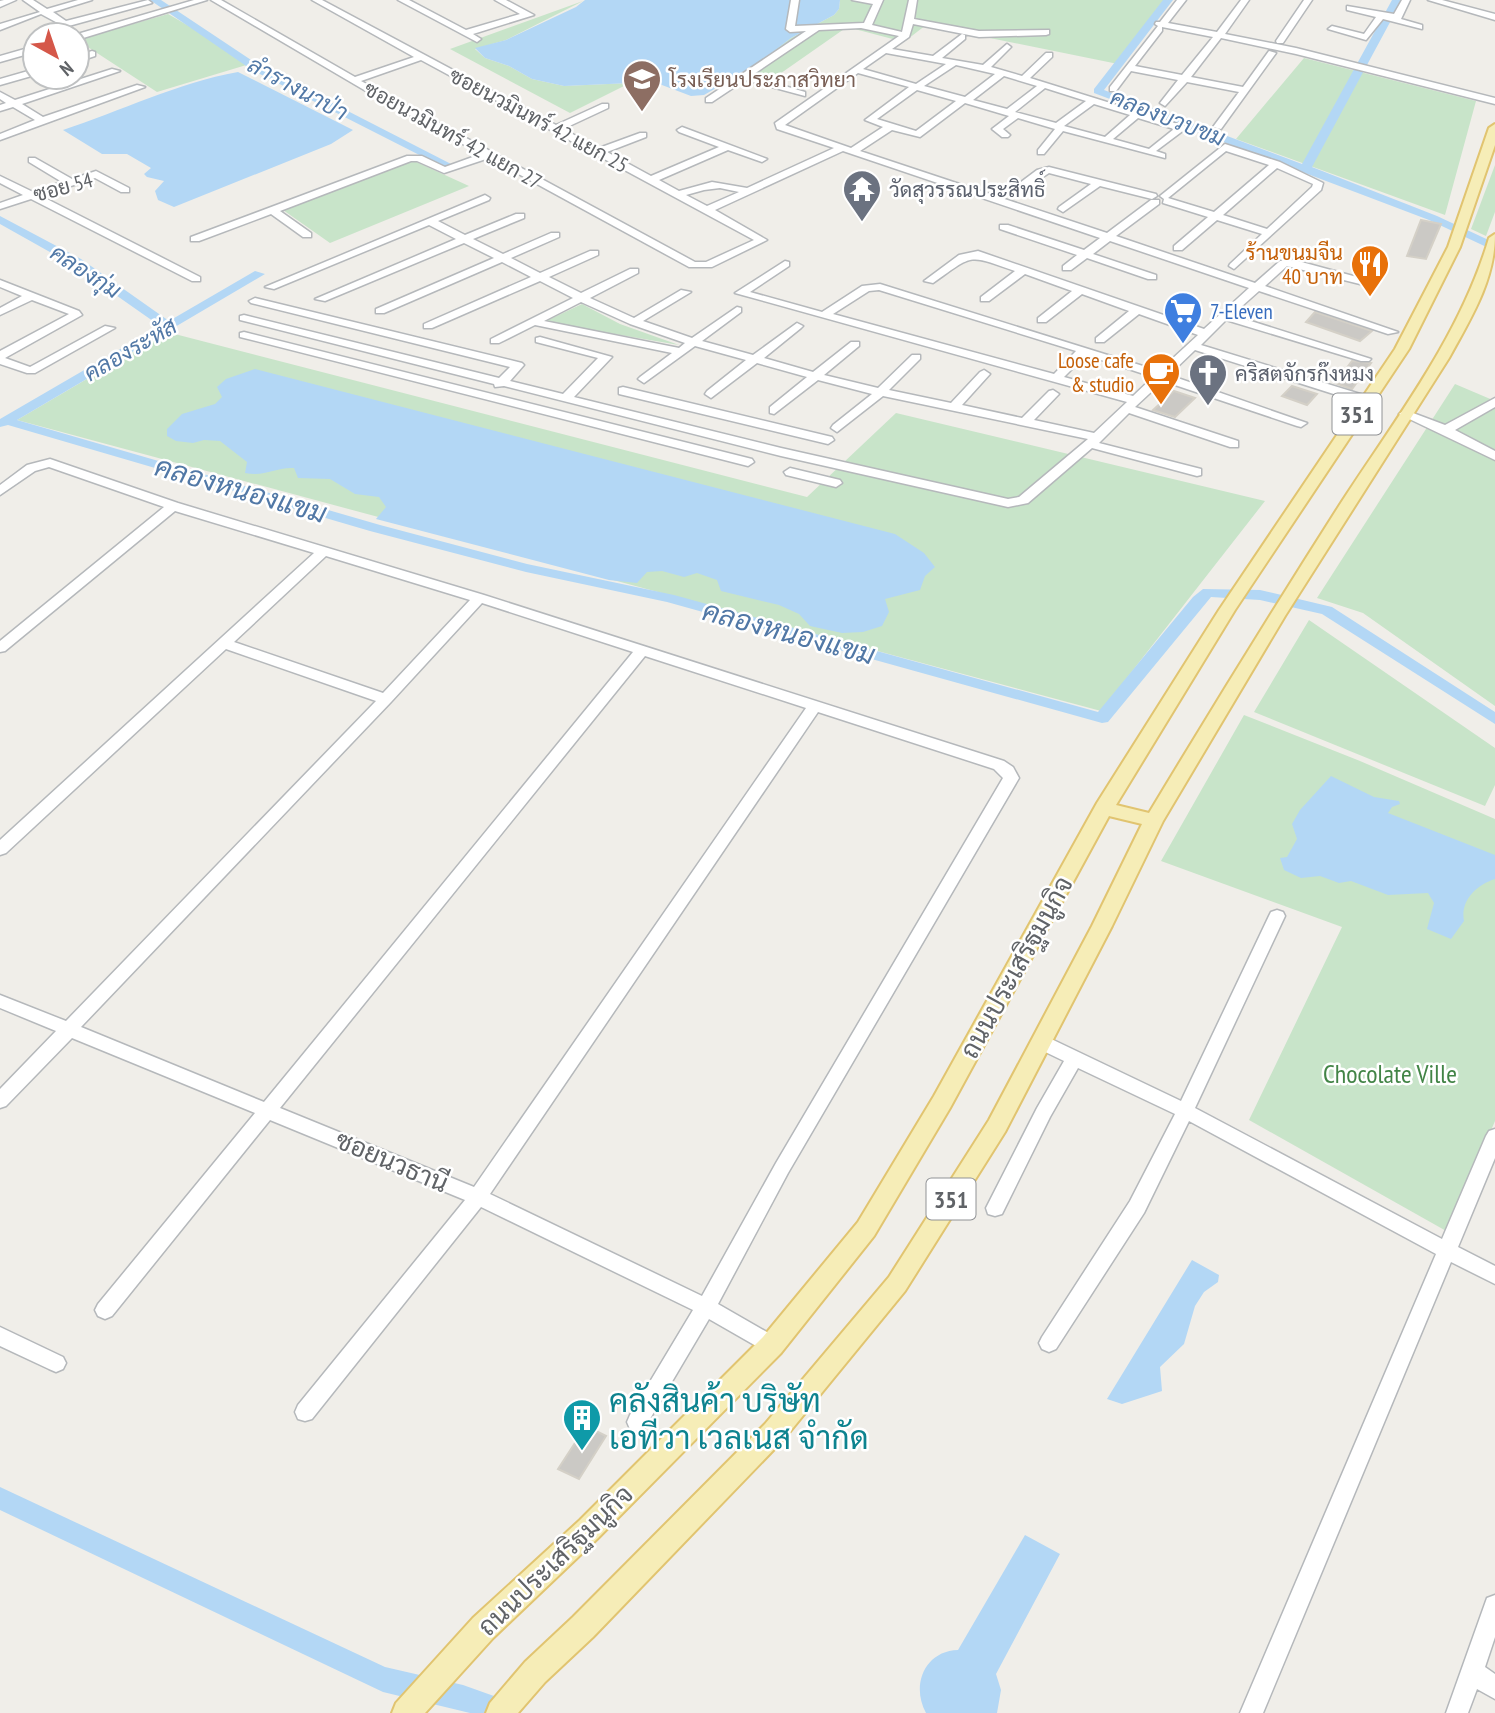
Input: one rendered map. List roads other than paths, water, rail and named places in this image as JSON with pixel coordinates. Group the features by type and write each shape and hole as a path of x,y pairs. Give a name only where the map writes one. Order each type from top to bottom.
{"main road":[{"name":"ถนนประเสริฐมนูกิจ","path":"414,1705 483,1628 589,1529 772,1345 866,1228 942,1102 1104,808 1227,610 1402,349 1454,247 1495,128"},
{"name":"ถนนประเสริฐมนูกิจ","path":"509,1703 535,1672 583,1627 774,1432 897,1284 997,1126 1154,821 1277,616 1463,321 1490,257 1495,238"},
{"path":"1104,808 1154,821"},
{"path":"486,1713 509,1703"}],"street":[{"path":"0,4 12,0"},
{"path":"27,0 40,13 69,24 148,3"},
{"path":"0,27 88,0"},
{"path":"91,33 203,0"},
{"name":"ซอยนวมินทร์ 42 แยก 27","path":"215,0 489,155 693,265 708,265 762,240"},
{"name":"ซอยนวมินทร์ 42 แยก 25","path":"316,0 762,240"},
{"path":"402,0 477,39"},
{"path":"466,33 532,16 499,0"},
{"path":"795,0 790,29 869,22 979,34 1046,32"},
{"path":"856,0 879,1 869,22"},
{"path":"913,0 907,28 885,50 779,125 846,151 1392,331"},
{"path":"1113,89 1182,0"},
{"path":"1165,103 1245,0"},
{"path":"1280,41 1307,1 1296,0"},
{"path":"1332,29 1366,37 1406,0"},
{"path":"1432,0 1495,17"},
{"path":"1350,8 1389,16 1419,27"},
{"path":"1161,25 1296,51 1495,101"},
{"path":"709,100 818,27"},
{"path":"935,59 962,37"},
{"path":"985,68 1007,47"},
{"path":"857,69 1158,153 1181,128 985,68 885,50"},
{"path":"0,60 21,53"},
{"path":"1218,127 1272,53"},
{"path":"1024,79 1049,55"},
{"path":"355,80 422,57"},
{"path":"955,62 870,118 874,123 917,135 1002,73"},
{"path":"1129,68 1245,90"},
{"path":"0,108 115,71"},
{"path":"0,82 21,76"},
{"path":"744,77 802,94"},
{"path":"1005,135 997,130 1044,85"},
{"path":"0,137 140,87"},
{"path":"0,95 42,120"},
{"path":"1041,152 1059,127 1093,100"},
{"path":"555,129 605,106"},
{"path":"1109,138 1137,114"},
{"path":"706,210 846,151 889,128"},
{"path":"682,130 762,159"},
{"path":"599,152 643,135"},
{"path":"651,180 727,147"},
{"path":"1068,268 1160,199 1222,147 1234,148 1276,164 1316,181 1318,186 1234,266"},
{"path":"195,239 410,158 419,158 444,170 489,155"},
{"path":"32,160 70,182"},
{"path":"1178,247 1276,164"},
{"path":"1010,194 1041,172 1049,170 1160,199 1270,233"},
{"name":"ซอย 54","path":"0,205 99,174 125,190"},
{"path":"0,179 196,279"},
{"path":"1063,209 1099,182"},
{"path":"678,195 713,184 747,191"},
{"path":"270,287 485,198"},
{"path":"272,210 307,235"},
{"path":"321,299 520,216"},
{"path":"429,221 634,322 693,342 812,377 1026,422 1197,472"},
{"path":"1004,227 1152,277"},
{"path":"380,311 555,235"},
{"path":"428,326 594,253"},
{"path":"929,281 963,257 973,254 1206,334"},
{"path":"244,318 823,461 1016,503 1093,440 1281,265 1290,262 1364,282"},
{"path":"785,264 741,293 1058,377 1234,444"},
{"path":"985,299 1023,270"},
{"path":"495,341 634,271"},
{"path":"0,283 76,315 0,358"},
{"path":"826,314 866,288 875,286 1084,350 1301,423"},
{"path":"1042,320 1079,291"},
{"path":"634,322 684,292"},
{"path":"0,312 30,296"},
{"path":"255,301 518,365 486,397"},
{"path":"644,379 737,310"},
{"path":"1100,340 1136,311"},
{"path":"1224,316 1365,359"},
{"path":"534,322 679,351"},
{"path":"711,394 797,326"},
{"path":"0,358 26,371 36,370 109,328"},
{"path":"244,335 748,463"},
{"path":"540,340 606,357 567,397"},
{"path":"774,410 855,344"},
{"path":"1193,346 1366,400"},
{"path":"1058,377 1084,350"},
{"path":"837,428 881,392 916,357"},
{"path":"954,407 984,374"},
{"path":"624,391 828,440"},
{"path":"1026,422 1053,394"},
{"path":"570,419 587,402"},
{"path":"1446,430 1495,402"},
{"path":"1405,414 1446,430 1495,456"},
{"path":"711,434 728,416"},
{"path":"715,454 729,438"},
{"path":"810,477 823,461"},
{"path":"0,491 31,468 50,463 173,506 479,597 999,765 1008,771 1011,778 789,1156 706,1307 637,1422"},
{"path":"790,472 836,483"},
{"path":"0,648 173,506"},
{"path":"0,849 325,550"},
{"path":"0,1101 386,699 479,597"},
{"path":"224,643 386,699"},
{"path":"105,1310 641,651"},
{"path":"305,1412 478,1198 815,706"},
{"path":"1049,1343 1137,1207 1277,916"},
{"name":"ซอยนวธานี","path":"0,1001 270,1110 478,1198 706,1307 772,1345"},
{"path":"1041,1042 1185,1111 1495,1276"},
{"path":"995,1208 1075,1058"},
{"path":"1251,1713 1495,1136"},
{"path":"0,1336 56,1363"},
{"path":"1457,1713 1495,1606"},
{"path":"1472,1672 1495,1688"}],"water":[{"path":"585,0 840,0 839,9 834,15 791,38 753,67 704,95 691,96 654,82 564,86 532,79 509,66 485,58 475,48 506,40 576,7"},
{"path":"238,72 353,130 331,144 174,207 158,200 155,191 164,181 144,174 151,168 127,154 102,154 63,130 171,90"},
{"path":"255,369 895,534 924,553 935,567 925,576 920,590 885,599 889,612 882,626 863,632 842,633 810,626 799,614 779,605 721,591 717,580 697,573 684,577 662,571 647,572 637,583 609,580 376,519 386,507 379,497 355,494 330,479 298,478 294,468 259,474 245,473 247,462 220,441 204,440 193,443 176,441 167,436 167,429 182,414 215,404 222,397 217,387 226,379"},
{"path":"1331,776 1374,797 1399,801 1400,804 1392,807 1388,813 1495,855 1495,879 1482,885 1471,895 1464,907 1464,921 1451,939 1427,929 1434,903 1428,893 1388,895 1351,881 1339,883 1320,876 1301,878 1284,870 1280,858 1287,857 1297,839 1292,824 1300,810"},
{"path":"1192,1260 1219,1275 1218,1282 1204,1292 1195,1306 1184,1344 1160,1367 1162,1391 1122,1404 1107,1399"},
{"path":"1025,1535 1060,1554 996,1674 1001,1690 997,1713 926,1713 920,1692 921,1681 929,1663 937,1656 958,1650"}],"waterway":[{"name":"ลำรางนาป่า","path":"155,0 256,68 447,165"},
{"name":"คลองบวบขม","path":"1168,0 1098,91 1305,169"},
{"name":"คลองบวบขม","path":"1305,169 1397,0"},
{"name":"คลองบวบขม","path":"1305,169 1433,218 1495,247"},
{"name":"คลองกุ่ม","path":"0,219 77,262 169,326"},
{"name":"คลองระหัส","path":"169,326 259,274"},
{"name":"คลองระหัส","path":"2,423 169,326"},
{"name":"คลองหนองแขม","path":"7,421 375,528 526,568 669,598 1102,718 1198,600 1208,592 1260,595 1327,610 1495,719"},
{"path":"0,1498 383,1679 463,1698 507,1713"}],"place":[{"name":"โรงเรียนประภาสวิทยา","path":"642,113"},
{"name":"วัดสุวรรณประสิทธิ์","path":"862,223"},
{"name":"ร้านขนมจีน 40 บาท","path":"1370,298"},
{"name":"7-Eleven","path":"1183,345"},
{"name":"Loose cafe & studio","path":"1161,406"},
{"name":"คริสตจักรก๊งหมง","path":"1208,407"},
{"name":"คลังสินค้า บริษัท เอทีวา เวลเนส จำกัด","path":"582,1452"}],"park label":[{"name":"Chocolate Ville","path":"1390,1073"}]}
